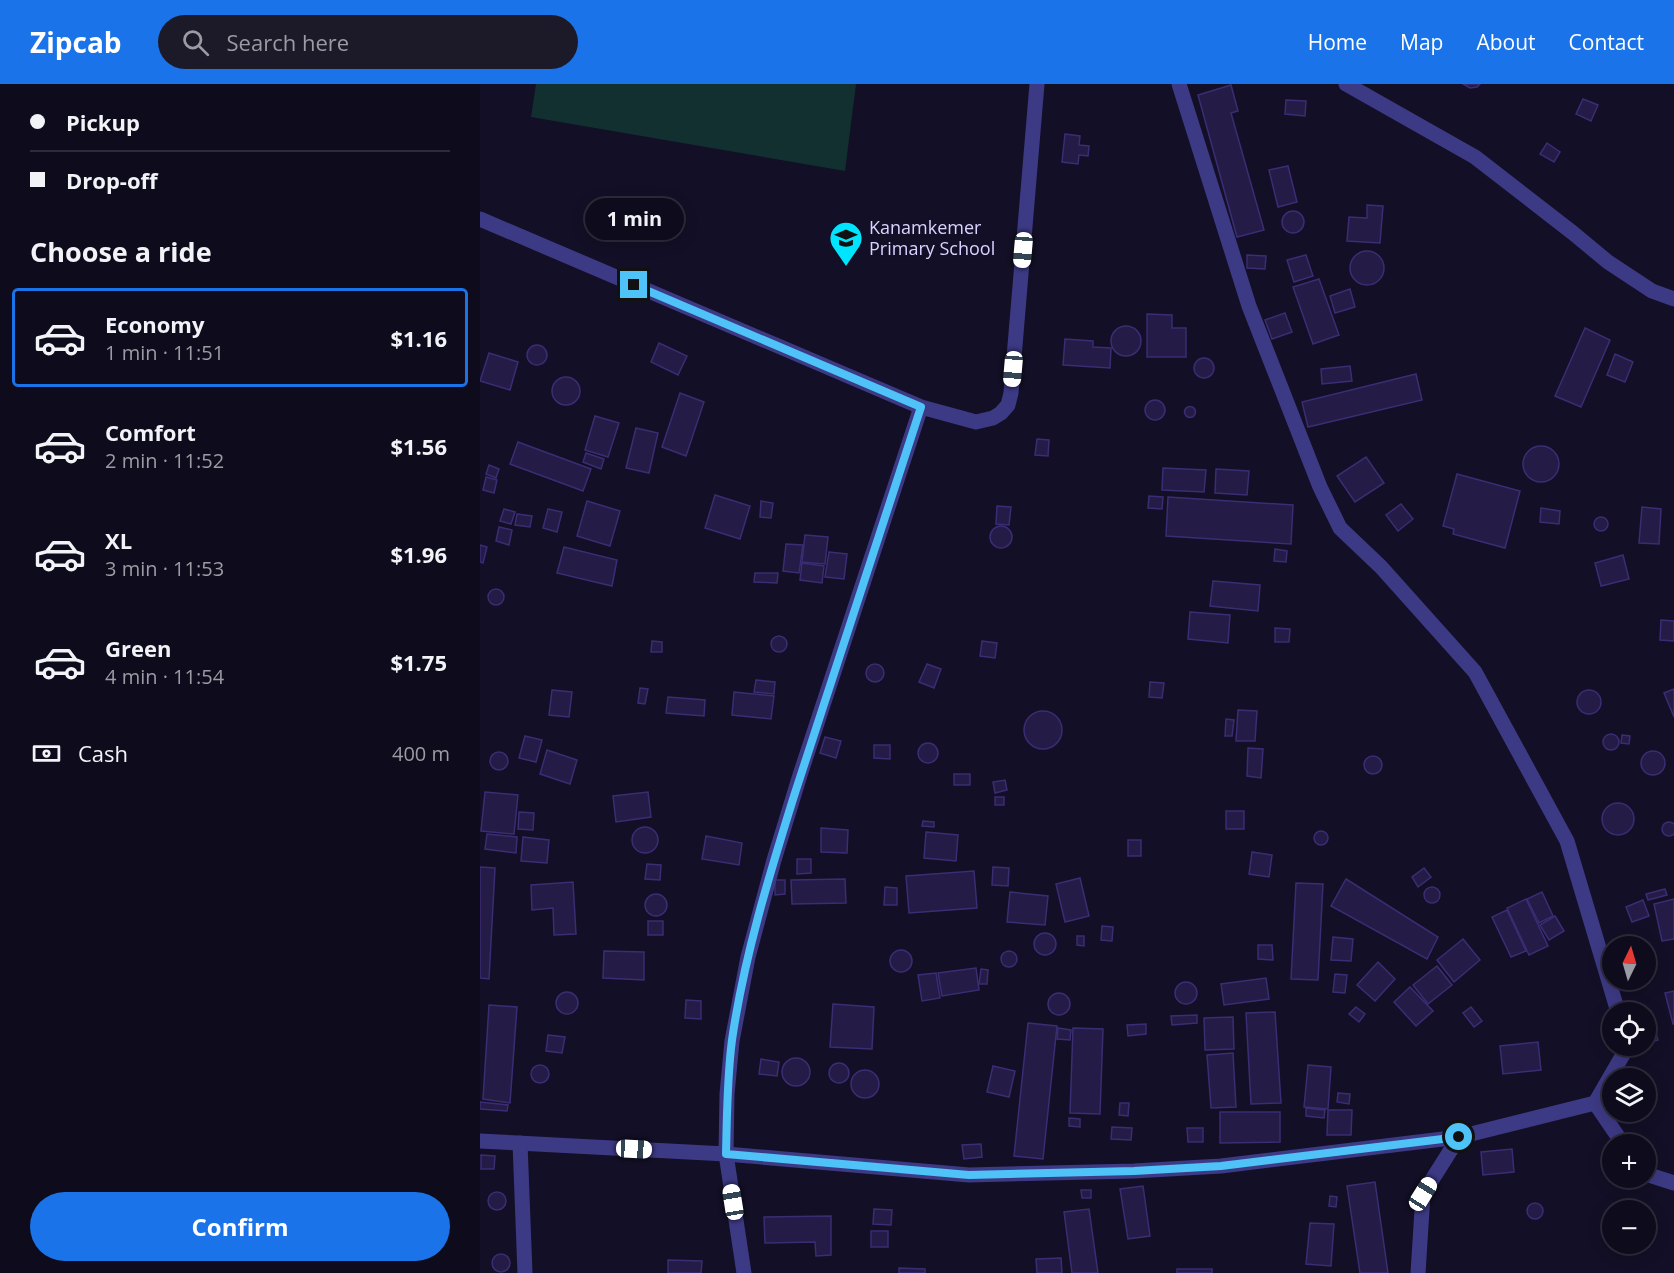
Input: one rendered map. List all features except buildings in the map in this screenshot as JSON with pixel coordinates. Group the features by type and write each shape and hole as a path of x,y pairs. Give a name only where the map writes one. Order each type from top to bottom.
{"street":[{"path":"480,219 921,407 976,422 993,418 1008,405 1011,393 1037,84"},
{"path":"1179,84 1249,306 1320,487 1340,528 1381,567 1475,672 1568,841 1615,1002"},
{"path":"1346,84 1474,157 1608,262 1652,291 1674,299"},
{"path":"744,1273 726,1154 732,1041 748,957 797,786 921,407"},
{"path":"480,1141 726,1154 969,1175 1134,1171 1221,1166 1459,1137 1595,1103 1622,1056"},
{"path":"1595,1103 1616,1134"},
{"path":"1418,1273 1423,1194 1459,1137"},
{"path":"520,1143 525,1273"},
{"path":"1656,1177 1674,1183"}],"green space":[{"path":"536,84 856,84 845,171 531,117"}],"place":[{"name":"Kanamkemer Primary School","path":"846,267"}],"route":[{"path":"634,285 921,407 794,796 748,957 732,1041 726,1154 969,1175 1134,1171 1221,1166 1459,1137"}]}
